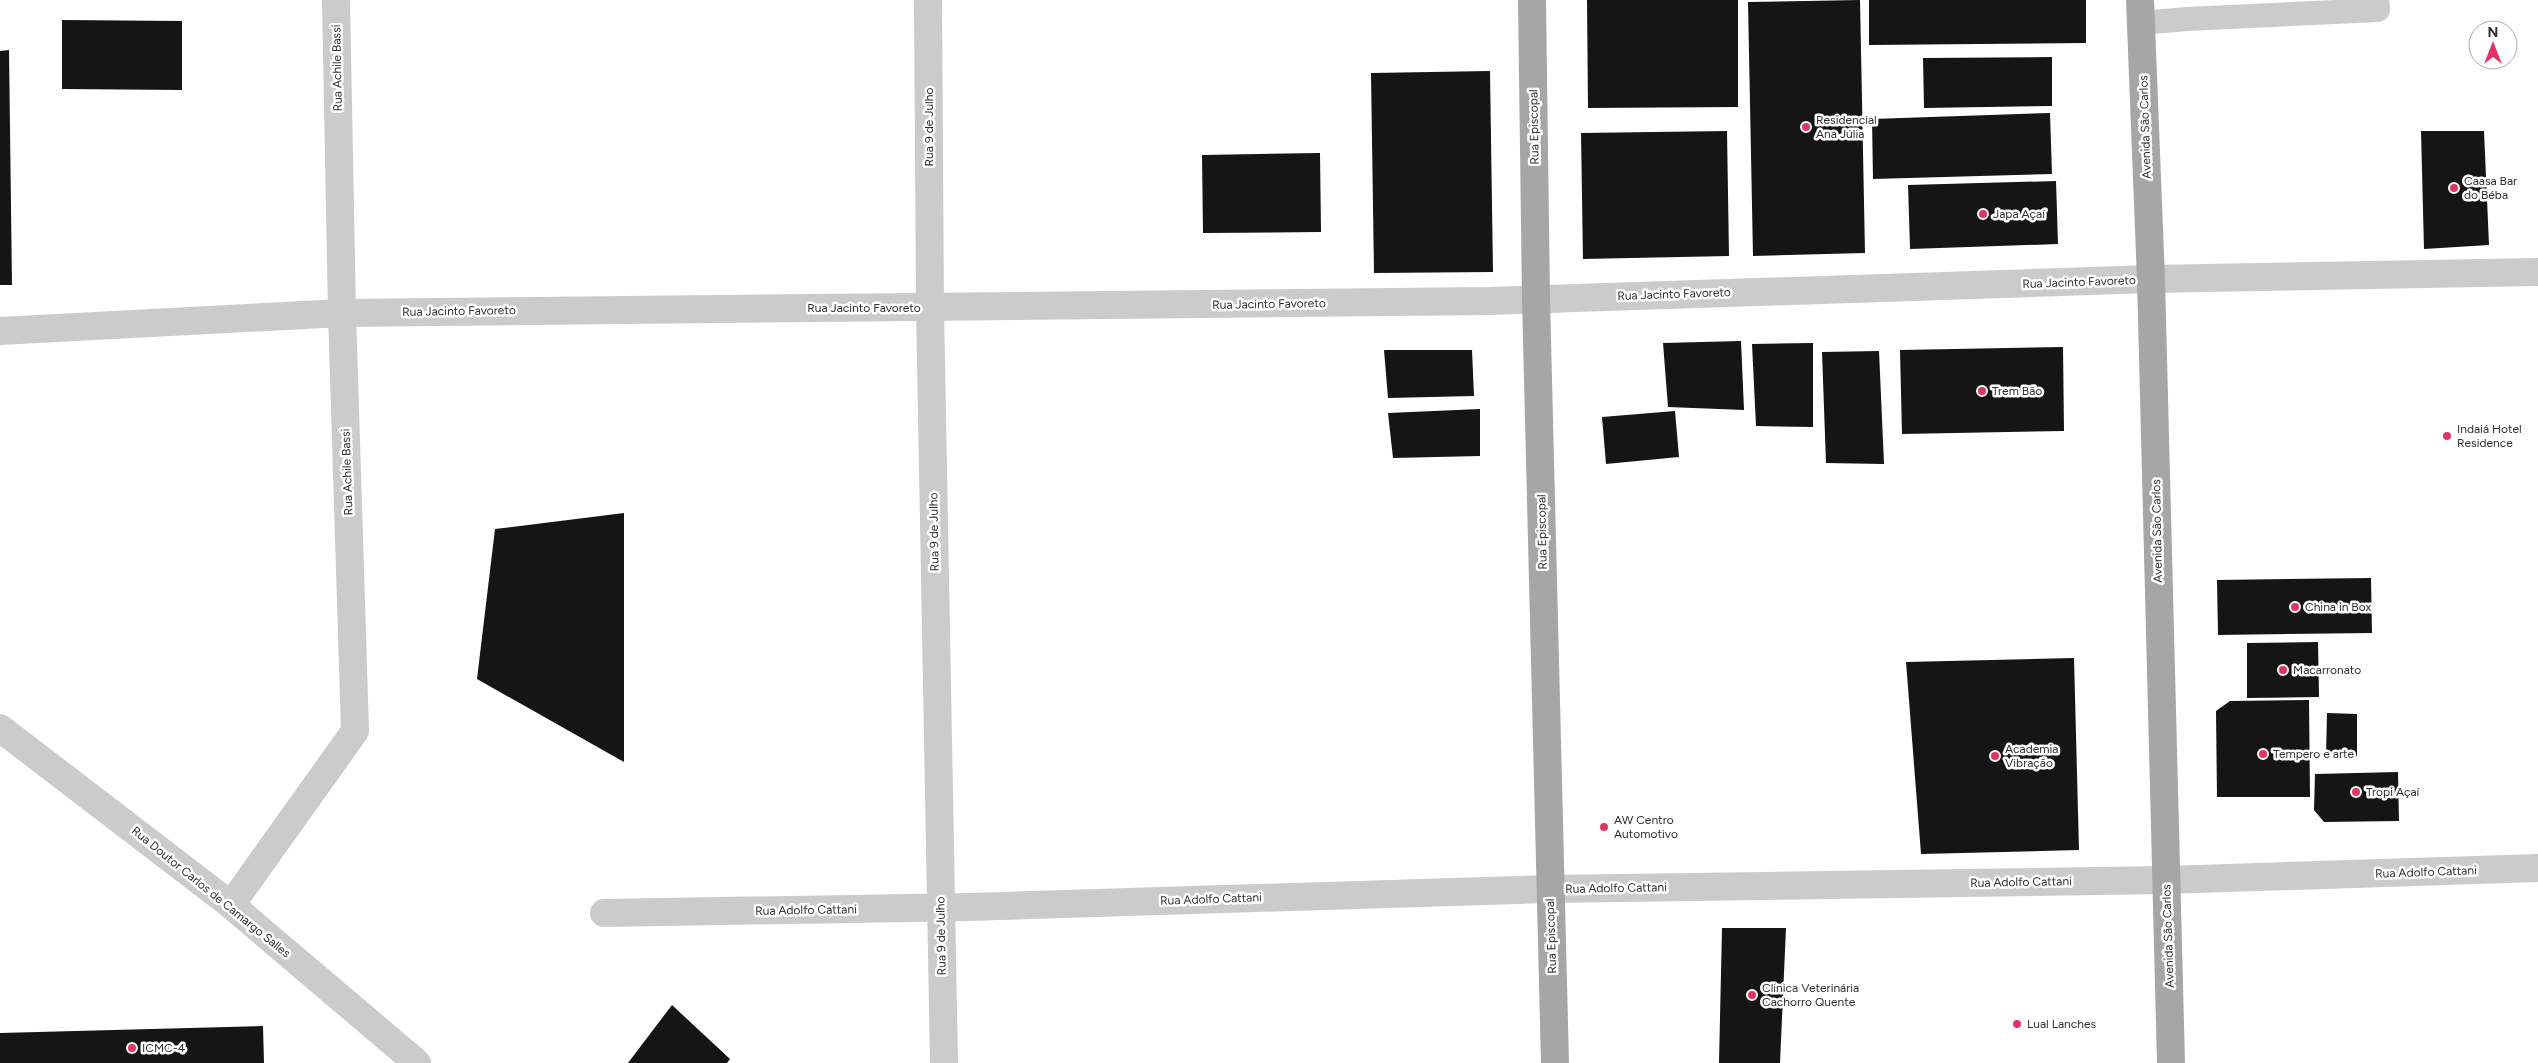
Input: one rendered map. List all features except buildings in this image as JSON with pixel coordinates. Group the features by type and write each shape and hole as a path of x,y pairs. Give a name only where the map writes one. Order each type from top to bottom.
{"main road":[{"name":"Rua Episcopal","path":"1532,0 1536,299 1556,1063"},
{"name":"Avenida São Carlos","path":"2140,12 2151,279 2171,1063"}],"street":[{"name":"Rua Achile Bassi","path":"231,904 355,731 342,312 336,0"},
{"name":"Rua 9 de Julho","path":"928,0 930,307 944,1063"},
{"name":"Rua Jacinto Favoreto","path":"0,331 342,312 1489,301 2151,279 2538,272"},
{"name":"Rua Doutor Carlos de Camargo Salles","path":"0,728 231,904 417,1063"},
{"name":"Rua Adolfo Cattani","path":"604,913 940,907 1550,889 2166,880 2538,868"}],"lane":[{"path":"2140,12 2187,19 2378,10 2377,0"}],"place":[{"name":"Residencial Ana Júlia","path":"1806,127"},
{"name":"Caasa Bar do Béba","path":"2454,188"},
{"name":"Japa Açaí","path":"1983,214"},
{"name":"Trem Bão","path":"1982,391"},
{"name":"Indaiá Hotel Residence","path":"2447,436"},
{"name":"China in Box","path":"2295,607"},
{"name":"Macarronato","path":"2283,670"},
{"name":"Tempero e arte","path":"2263,754"},
{"name":"Academia Vibração","path":"1995,756"},
{"name":"Tropi Açaí","path":"2356,792"},
{"name":"AW Centro Automotivo","path":"1604,827"},
{"name":"Clinica Veterinária Cachorro Quente","path":"1752,995"},
{"name":"Lual Lanches","path":"2017,1024"},
{"name":"ICMC-4","path":"132,1048"}]}
